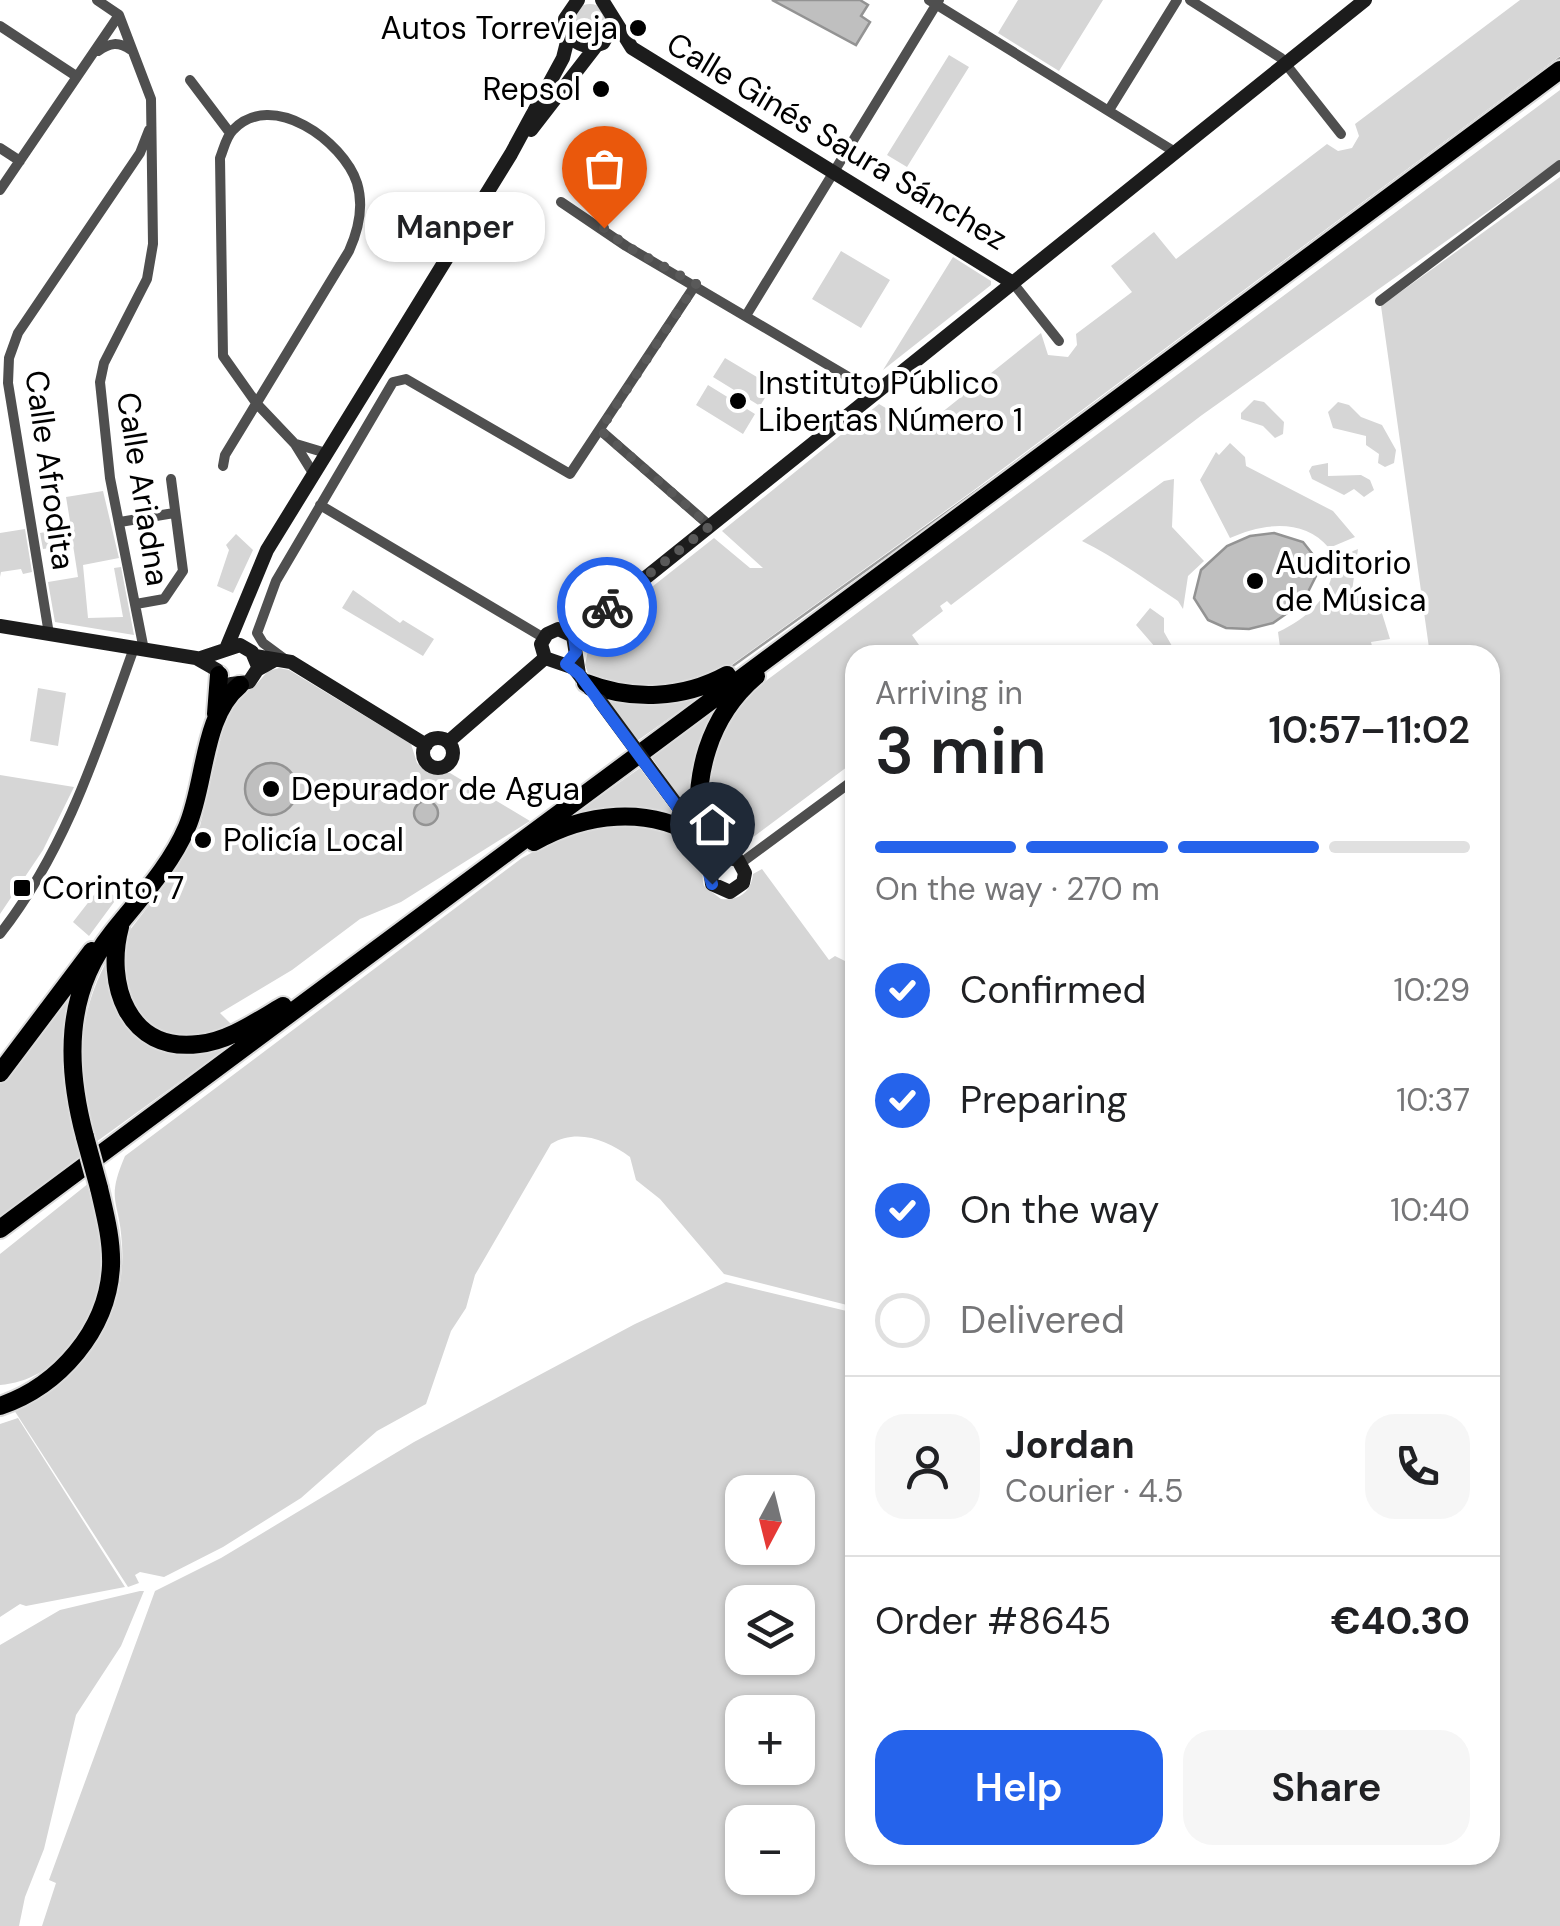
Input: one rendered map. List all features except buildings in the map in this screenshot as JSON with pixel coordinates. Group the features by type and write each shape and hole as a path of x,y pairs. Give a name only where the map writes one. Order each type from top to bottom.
{"highway":[{"path":"0,1229 1560,70"},
{"path":"582,678 616,692 658,696 714,682 950,522"},
{"path":"711,852 699,778 708,744 733,700 752,680 950,522"},
{"path":"216,722 218,672"},
{"path":"0,1073 81,964 108,938 163,871 182,839 198,798 216,722 226,699 240,685"},
{"path":"430,909 537,840 578,822 612,816 644,818 711,852"},
{"path":"122,922 114,971 122,1003 142,1027 176,1043 200,1044 227,1036 353,966"},
{"path":"0,1406 56,1375 92,1328 109,1285 110,1244 72,1076 72,1028 79,996 108,938"},
{"path":"0,1239 74,1175"},
{"path":"0,1393 27,1388 56,1375"}],"street":[{"path":"0,190 119,15 97,0"},
{"path":"218,672 266,550 511,154 563,58 568,34 565,19 578,0"},
{"path":"568,34 577,43 632,48 617,12 602,0"},
{"path":"1109,110 1177,0"},
{"path":"1190,0 1286,63 1341,134"},
{"path":"574,636 1365,0"},
{"path":"746,314 935,2 1176,152"},
{"path":"511,154 598,45 610,37 617,12"},
{"name":"Calle Ariadna","path":"119,15 152,113 151,268 100,376 107,463 136,604 139,649"},
{"path":"0,26 76,76"},
{"path":"91,56 108,44 122,43 132,50"},
{"name":"Calle Ginés Saura Sánchez","path":"632,48 1013,282"},
{"path":"190,80 230,133"},
{"name":"Calle Afrodita","path":"49,634 8,383 9,358 18,334 143,146 152,113"},
{"path":"223,466 223,459 258,404 349,252 358,226 360,196 344,159 300,122 280,116 242,122 230,133 220,158 223,356 258,404 295,444 313,473"},
{"path":"0,148 20,160"},
{"path":"1380,301 1560,165"},
{"path":"130,168 139,166 152,173"},
{"path":"561,202 626,246 874,392"},
{"path":"1013,282 1059,341"},
{"path":"0,626 198,659 230,684 240,685 252,679 258,629 276,581 393,382 406,379 567,474 573,472 696,284"},
{"path":"600,430 710,526"},
{"path":"295,444 326,453"},
{"path":"136,604 164,599 183,571 171,479"},
{"path":"320,504 544,638"},
{"path":"120,522 174,513"},
{"path":"242,611 255,654"},
{"path":"558,629 574,636 577,647 570,661 554,665 545,658 541,649 544,638 558,629"},
{"path":"198,659 240,645 255,654 281,660 426,745"},
{"path":"0,934 42,872 76,806 139,649"},
{"path":"448,742 545,658"},
{"path":"570,661 711,852 741,863"},
{"path":"436,738 448,742 453,754 442,767 432,766 425,759 426,745 436,738"},
{"path":"741,863 845,786"},
{"path":"711,852 709,874 712,884 720,890 730,892 739,887 744,878 741,863"}],"shaded area":[{"path":"1018,0 1103,0 1059,71 998,33"},
{"path":"1520,0 1560,0 1560,56 970,493 723,671 687,683 656,687 625,685 589,676 585,665 591,635 714,538 750,568 763,568 722,531 879,404 921,429 1041,333 1048,355 1068,357 1077,345 1076,334 1132,292 1111,266 1154,232 1176,259 1327,144 1338,151 1352,148 1359,136 1355,124"},
{"path":"590,4 603,9 608,22 603,35 590,40 577,35 572,22 577,9"},
{"path":"949,55 969,67 907,167 887,155"},
{"path":"1560,90 1560,160 1202,415 951,605 947,601 940,606 943,611 912,635 919,645 845,645 845,768 740,847 724,848 716,844 703,811 712,750 743,698"},
{"path":"1560,177 1560,1926 42,1926 56,1883 49,1880 155,1591 221,1558 414,1442 635,1324 726,1282 845,1311 845,1865 1500,1865 1500,645 1429,645 1381,306"},
{"path":"841,251 890,280 861,328 812,299"},
{"path":"953,257 991,281 991,285 883,370"},
{"path":"725,358 772,386 760,406 713,377"},
{"path":"708,385 755,414 743,434 696,405"},
{"path":"1254,400 1264,402 1284,422 1283,434 1275,438 1263,426 1241,419 1241,413"},
{"path":"1338,402 1382,425 1396,450 1394,463 1385,467 1378,463 1379,454 1366,445 1366,436 1333,428 1328,412"},
{"path":"1230,443 1245,457 1246,466 1333,511 1355,537 1329,548 1308,532 1282,526 1230,538 1200,480 1216,452 1219,455"},
{"path":"1328,463 1328,476 1361,475 1370,480 1374,490 1364,497 1354,489 1344,495 1312,479 1312,466"},
{"path":"1174,479 1172,527 1204,561 1188,576 1183,609 1178,601 1082,541 1164,481"},
{"path":"103,491 119,558 83,565 88,618 123,617 114,568 121,567 134,635 55,622 48,582 78,577 73,545 43,549 40,533 71,527 66,497"},
{"path":"25,529 32,572 1,572 0,577 0,533"},
{"path":"236,534 253,550 233,593 217,586 229,550 226,545"},
{"path":"1358,549 1351,598 1362,588 1381,610 1390,639 1371,642 1372,645 1280,645 1278,632 1318,604 1329,584 1333,559"},
{"path":"353,590 400,623 403,620 434,639 423,656 342,608"},
{"path":"1150,608 1164,618 1164,632 1171,645 1153,645 1136,625"},
{"path":"289,670 411,744 417,763 428,773 450,773 530,821 401,902 360,919 292,970 220,1013 235,1028 218,1036 166,1036 141,1021 119,977 123,939 173,874 200,826 227,712 240,694 254,687 268,671"},
{"path":"38,688 66,693 58,746 30,741"},
{"path":"705,693 637,741 605,698"},
{"path":"723,704 691,810 689,811 651,757"},
{"path":"640,768 681,823 565,821"},
{"path":"0,775 74,787 43,850 0,914"},
{"path":"626,823 684,836 701,851 704,886 721,899 743,894 753,874 762,869 829,960 835,956 845,961 845,1304 724,1274 660,1199 636,1180 630,1157 592,1138 561,1139 551,1144 475,1275 466,1308 451,1331 426,1404 377,1431 301,1498 223,1547 164,1577 140,1572 135,1575 139,1583 128,1587 14,1410 59,1384 95,1345 107,1322 122,1272 115,1193 125,1156 522,858 569,832"},
{"path":"101,886 117,898 89,936 73,922"},
{"path":"108,959 109,984 116,1005 142,1036 182,1050 228,1047 96,1142 85,1095 82,1049 89,1003"},
{"path":"72,986 65,1030 65,1072 82,1158 0,1218 0,1082"},
{"path":"89,1183 103,1251 97,1297 88,1319 76,1339 43,1371 0,1385 0,1254"},
{"path":"18,1418 125,1587 20,1604 0,1617 0,1424"},
{"path":"144,1591 121,1646 76,1715 44,1849 25,1897 19,1926 0,1926 0,1645 60,1610"}],"waterway":[{"path":"730,668 1000,474 1560,58"}],"way so far":[{"path":"604,228 626,246 696,284 600,430 710,526 607,607"}],"place":[{"name":"Autos Torrevieja","path":"638,28"},
{"name":"Repsol","path":"601,89"},
{"name":"Manper","path":"604,228"},
{"name":"Instituto Público Libertas Número 1","path":"738,401"},
{"name":"Auditorio de Música","path":"1255,581"},
{"name":"Depurador de Agua","path":"271,789"},
{"name":"Policía Local","path":"203,840"},
{"name":"Corinto, 7","path":"22,888"}],"route":[{"path":"607,607 574,636 576,652 566,664 579,674 700,838 712,864 712,884"}]}
